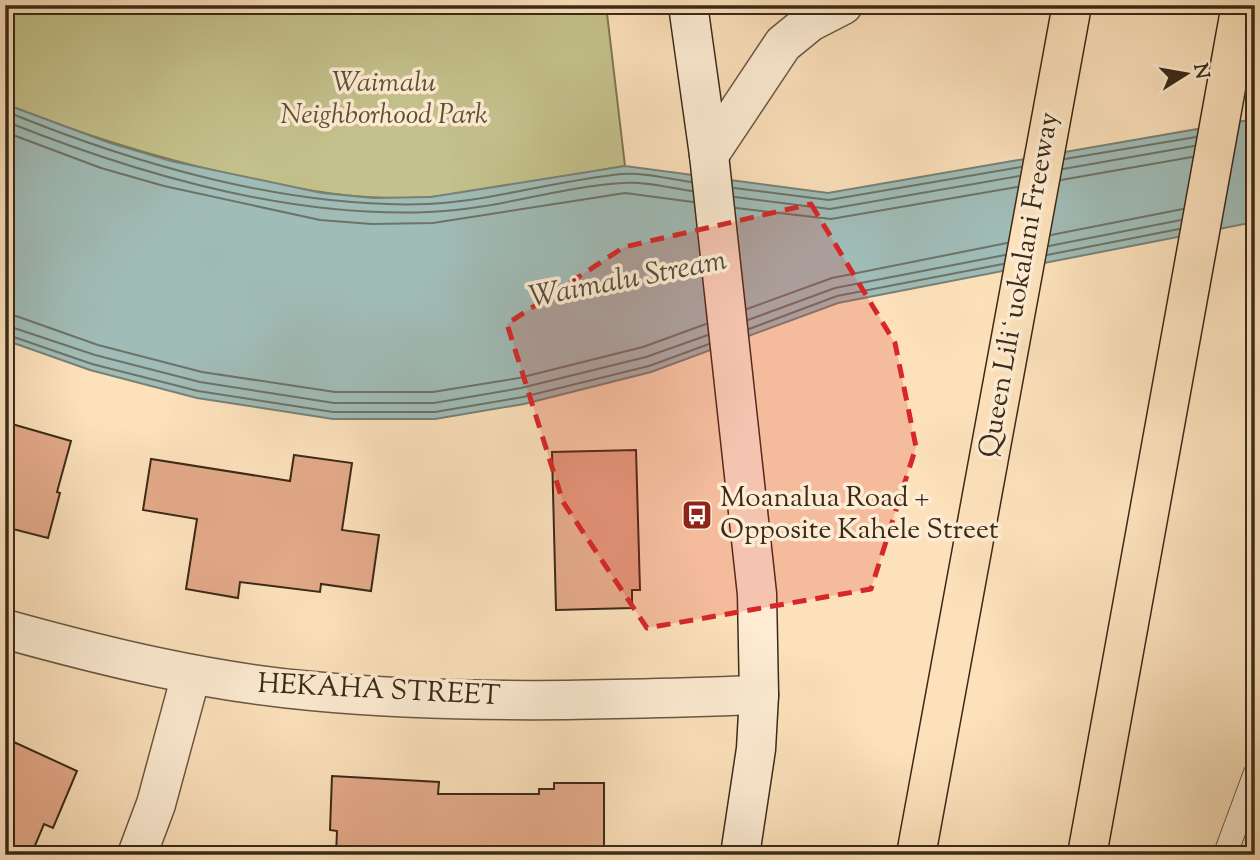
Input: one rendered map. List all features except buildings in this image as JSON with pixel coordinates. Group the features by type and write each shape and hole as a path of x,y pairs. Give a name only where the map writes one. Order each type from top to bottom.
{"highway":[{"name":"Queen Liliʻuokalani Freeway","path":"916,855 1072,5"},
{"path":"1087,855 1241,5"}],"street":[{"path":"688,5 709,155 757,594 759,695 756,749 740,855"},
{"path":"709,155 783,44 810,22 843,5"},
{"name":"HEKAHA STREET","path":"5,629 96,654 191,675 312,691 413,697 654,698 759,695"},
{"path":"137,855 156,804 191,675"}],"lane":[{"path":"1225,855 1255,774"}],"highlighted area":[{"path":"811,204 895,343 916,447 871,589 647,628 563,502 507,324 624,247"}],"green space":[{"name":"Waimalu Neighborhood Park","path":"5,5 606,5 625,166 480,191 431,197 381,198 306,190 174,161 89,135 5,104"}],"water":[{"name":"Waimalu Stream","path":"5,104 110,143 171,161 322,193 373,198 431,197 625,166 828,193 1255,119 1255,222 838,303 651,372 524,404 435,419 333,419 197,398 90,370 5,340"}],"place":[{"name":"Moanalua Road + Opposite Kahele Street","path":"697,515"}]}
